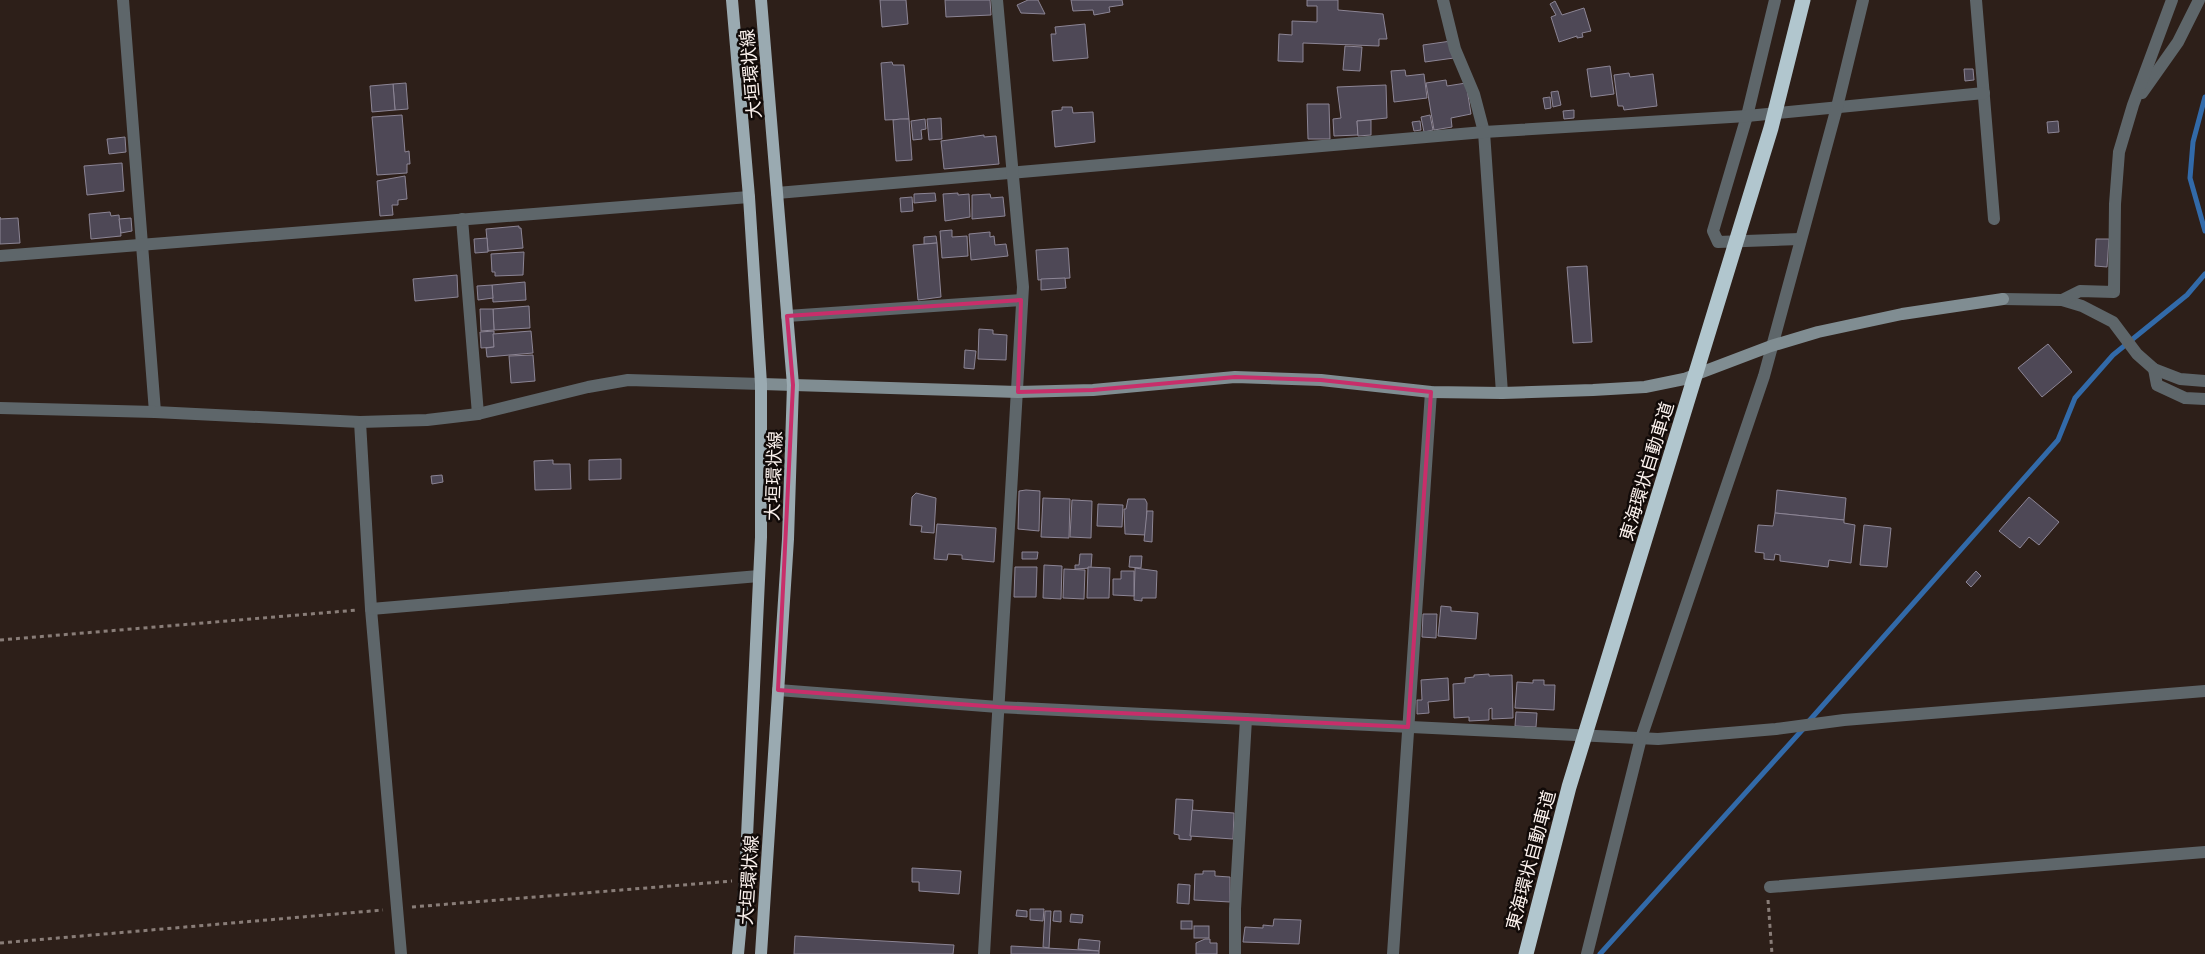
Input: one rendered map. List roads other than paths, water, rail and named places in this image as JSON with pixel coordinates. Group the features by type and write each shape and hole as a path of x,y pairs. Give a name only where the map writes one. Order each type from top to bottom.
{"highway":[{"name":"東海環状自動車道","path":"1526,954 1569,787 1771,128 1803,0"}],"main road":[{"name":"大垣環状線","path":"732,0 749,197 762,384 759,576 745,879 738,954"},
{"name":"大垣環状線","path":"761,0 793,384 788,539 761,954"}],"street":[{"path":"123,0 155,412"},
{"path":"984,954 1023,287 1011,172 997,0"},
{"path":"1443,0 1455,49 1474,94 1484,132 1502,393"},
{"path":"1775,0 1747,116 1713,231 1718,242 1800,239"},
{"path":"1586,954 1641,738 1764,376 1771,346 1779,327 1800,239 1837,107 1863,0"},
{"path":"1976,0 1994,219"},
{"path":"2062,300 2080,290 2114,292 2115,204 2119,152 2133,105 2172,0"},
{"path":"2133,105 2178,42 2199,0"},
{"path":"778,193 1484,132 1747,116 1984,93"},
{"path":"0,256 749,197"},
{"path":"462,219 478,414"},
{"path":"0,408 155,412 360,422 427,420 478,414 588,387 628,380 1018,392 1093,390 1235,377 1321,380 1431,392 1502,393 1645,387 1684,379 1771,346 1818,332 1902,314 2003,299 2062,300 2082,306 2113,322 2137,354 2154,369 2180,379 2205,381"},
{"path":"787,316 1021,300"},
{"path":"2154,369 2156,385 2185,398 2205,399"},
{"path":"1393,954 1431,392"},
{"path":"360,422 371,609 401,954"},
{"path":"371,609 759,576"},
{"path":"778,690 998,707 1658,739 1776,729 1844,720 2205,691"},
{"path":"1235,954 1234,909 1246,719"},
{"path":"1770,887 2205,852"}],"waterway":[{"path":"2205,97 2193,142 2190,178 2205,231"},
{"path":"1809,721 2058,440 2075,398 2113,355 2187,295 2205,274"},
{"path":"1600,954 1804,728"}]}
